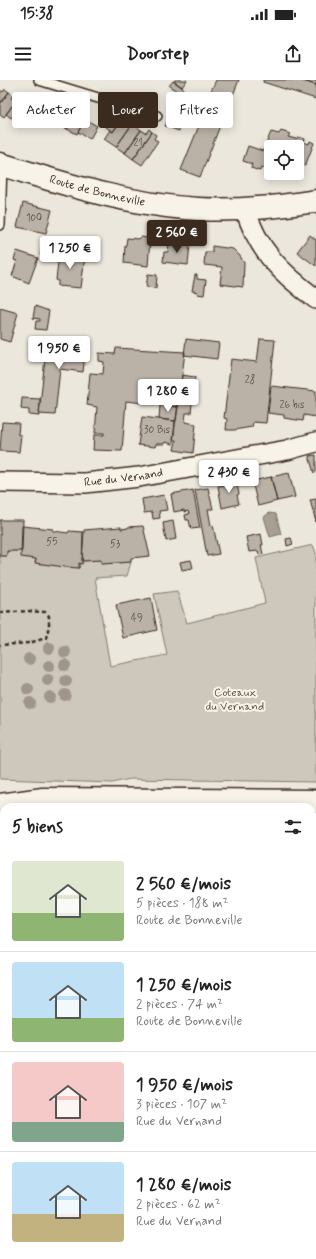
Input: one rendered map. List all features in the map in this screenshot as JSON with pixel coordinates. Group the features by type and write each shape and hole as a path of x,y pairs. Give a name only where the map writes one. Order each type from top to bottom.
{"main road":[{"name":"Route de Bonneville","path":"1,164 97,193 157,204 198,209 280,206 316,201"},
{"path":"0,791 43,799"},
{"path":"14,803 43,799 316,801"}],"street":[{"path":"245,208 253,230 276,265 292,281 316,299"},
{"name":"Rue du Vernand","path":"0,482 85,484 139,477 286,450 316,442"}],"lane":[{"path":"39,80 98,98"},
{"path":"0,225 1,164"}],"path":[{"path":"0,613 33,611 45,612 49,616 49,626 46,638 29,643 0,645"}],"green space":[{"name":"Coteaux du Vernand","path":"313,545 316,553 316,782 130,779 112,783 0,779 0,556 7,556 7,551 22,551 36,559 35,563 79,568 79,563 82,564 82,561 101,560 101,564 131,562 127,576 95,578 110,666 167,655 154,594 177,591 187,623 265,603 256,558"}],"shaded area":[{"path":"269,513 276,514 281,534 270,537 264,517"}],"building":[{"path":"187,80 182,87 174,81"},
{"path":"216,80 239,80 233,95 233,92 211,91"},
{"path":"263,80 300,80 316,85 316,99 263,82"},
{"path":"300,80 316,80 316,85"},
{"path":"173,81 183,88 181,92 178,92 169,86"},
{"path":"5,89 9,92 0,104 0,90 3,92"},
{"path":"9,92 12,94 12,106 4,117 0,114 0,104"},
{"path":"12,106 11,118 6,114"},
{"path":"90,122 97,126 90,139 78,132 80,128 90,128"},
{"path":"68,128 80,128 77,134"},
{"path":"107,128 116,128 113,132"},
{"path":"116,128 129,128 116,147 104,139 110,130 113,132"},
{"path":"129,128 138,128 141,130 125,153 116,147"},
{"path":"171,128 180,128 179,131"},
{"path":"198,128 219,128 200,177 181,170"},
{"path":"149,129 152,132 133,159 125,153 141,130 146,133"},
{"path":"281,131 290,134 288,137 305,139 304,142 304,140 268,140 271,132 279,134"},
{"path":"152,132 156,135 154,139 158,141 142,165 133,159"},
{"path":"310,141 314,143 305,166 304,142 309,144"},
{"path":"248,146 263,151 264,149 264,168 261,167 260,171 251,168 252,164 243,161"},
{"path":"23,203 52,210 46,233 17,227"},
{"path":"310,235 316,240 316,266 297,252"},
{"path":"141,237 150,240 148,266 124,263 127,238 139,239"},
{"path":"169,242 190,244 188,265 163,262 164,252 168,252"},
{"path":"212,246 233,249 240,256 244,263 243,287 220,284 222,267 204,265 205,252 212,252"},
{"path":"41,247 55,249 54,257 40,255"},
{"path":"17,251 38,258 29,283 12,276 17,261 14,260"},
{"path":"59,253 85,256 81,288 58,286 58,281 56,280"},
{"path":"148,274 157,275 156,288 146,287"},
{"path":"195,275 197,275 197,279 206,280 204,295 197,294 198,292 192,291"},
{"path":"35,306 49,311 46,330 35,329 36,321 40,321 40,319 33,318"},
{"path":"0,308 18,313 10,342 0,339"},
{"path":"186,339 219,343 217,359 184,355"},
{"path":"260,339 275,340 266,423 253,422 252,427 226,430 227,419 224,418 231,359 257,362"},
{"path":"47,340 86,344 83,372 60,369 55,415 39,414"},
{"path":"116,348 185,352 178,407 126,401 122,451 93,450 94,435 104,435 104,433 95,433 97,407 87,405 90,373 103,374 104,362 99,361 99,353 115,354"},
{"path":"182,375 195,377 191,413 186,413 185,422 196,424 193,453 174,450 176,440 173,440"},
{"path":"271,386 316,391 316,417 304,415 303,421 284,418 284,415 268,413"},
{"path":"22,398 40,399 39,416 29,415 29,410 21,409"},
{"path":"160,405 178,407 176,421 159,419"},
{"path":"142,417 175,421 173,444 165,442 164,444 156,444 155,447 138,445"},
{"path":"2,422 19,423 18,435 21,435 19,452 0,451"},
{"path":"316,455 316,472 314,473 309,456"},
{"path":"289,473 295,497 277,501 271,477"},
{"path":"271,477 277,501 258,506 252,481"},
{"path":"236,480 239,494 237,495 239,504 222,508 218,486 226,485 225,482"},
{"path":"208,488 213,509 208,509 219,554 207,556 195,490"},
{"path":"193,490 200,528 191,529 189,520 186,520 185,515 189,514 188,511 184,512 184,510 174,512 171,494"},
{"path":"164,495 167,510 159,511 160,518 153,519 152,512 144,513 142,499"},
{"path":"316,499 316,522 310,500"},
{"path":"0,520 23,520 22,551 7,551 7,556 0,556"},
{"path":"173,521 176,539 166,541 163,523"},
{"path":"22,526 53,529 53,531 68,533 69,531 83,532 82,564 79,563 79,568 65,567 35,563 36,559 21,557"},
{"path":"143,526 150,556 131,558 131,562 101,564 101,560 82,561 84,530 121,527 121,529"},
{"path":"261,534 263,554 259,555 258,551 249,552 246,537"},
{"path":"291,538 293,544 287,546 286,539"},
{"path":"191,560 193,568 182,570 180,562"},
{"path":"151,598 157,630 123,638 116,605"}]}
